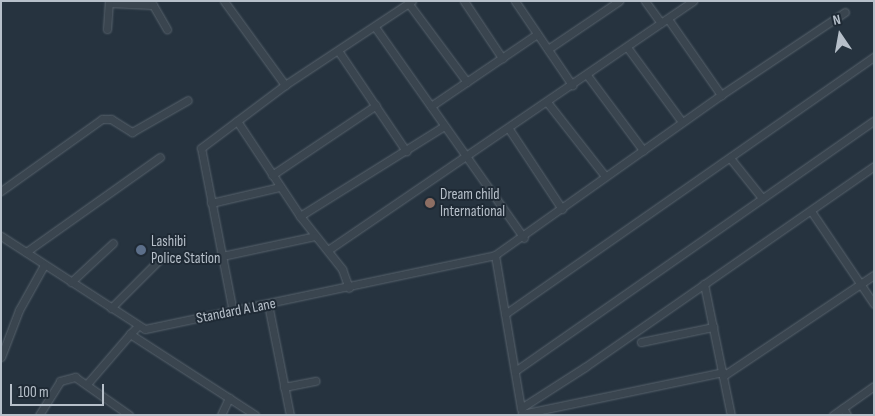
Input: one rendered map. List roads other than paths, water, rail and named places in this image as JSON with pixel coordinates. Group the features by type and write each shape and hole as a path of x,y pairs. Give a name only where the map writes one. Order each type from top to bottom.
{"street":[{"path":"224,1 285,85"},
{"path":"464,1 502,58"},
{"path":"548,49 609,4 619,1"},
{"path":"645,1 661,23"},
{"path":"328,250 468,158 693,1"},
{"path":"107,29 109,2 155,3 167,30"},
{"path":"233,312 201,148 285,85 339,52 410,2 467,82"},
{"path":"516,2 572,85"},
{"name":"Standard A Lane","path":"137,327 155,328 350,288 494,255 524,238 605,176 720,95 845,12"},
{"path":"668,19 720,95"},
{"path":"375,27 524,238"},
{"path":"431,106 537,34"},
{"path":"627,47 682,122"},
{"path":"339,52 406,151"},
{"path":"505,314 874,57"},
{"path":"587,75 643,150"},
{"path":"1,190 102,119 111,119 132,132 188,100"},
{"path":"547,102 605,176"},
{"path":"272,174 376,105"},
{"path":"237,120 300,216 342,269 350,288"},
{"path":"515,371 874,121"},
{"path":"300,216 444,126"},
{"path":"509,129 562,209"},
{"path":"26,252 160,157"},
{"path":"730,158 762,198"},
{"path":"522,412 874,166"},
{"path":"211,203 280,187"},
{"path":"811,211 874,304"},
{"path":"1,236 137,327 87,384"},
{"path":"222,256 315,236"},
{"path":"71,282 113,242"},
{"path":"494,255 522,412"},
{"path":"111,308 161,258"},
{"path":"1,357 19,310 44,265"},
{"path":"522,412 723,374 874,275"},
{"path":"704,284 731,415"},
{"path":"268,304 290,415"},
{"path":"641,342 713,327"},
{"path":"130,334 255,415"},
{"path":"39,415 60,381 66,377 75,377 87,384 129,415"},
{"path":"284,388 315,381"},
{"path":"833,415 874,386"},
{"path":"221,415 229,398"},
{"path":"843,408 847,415"}],"place":[{"name":"Dream child International","path":"430,203"},
{"name":"Lashibi Police Station","path":"141,250"}]}
